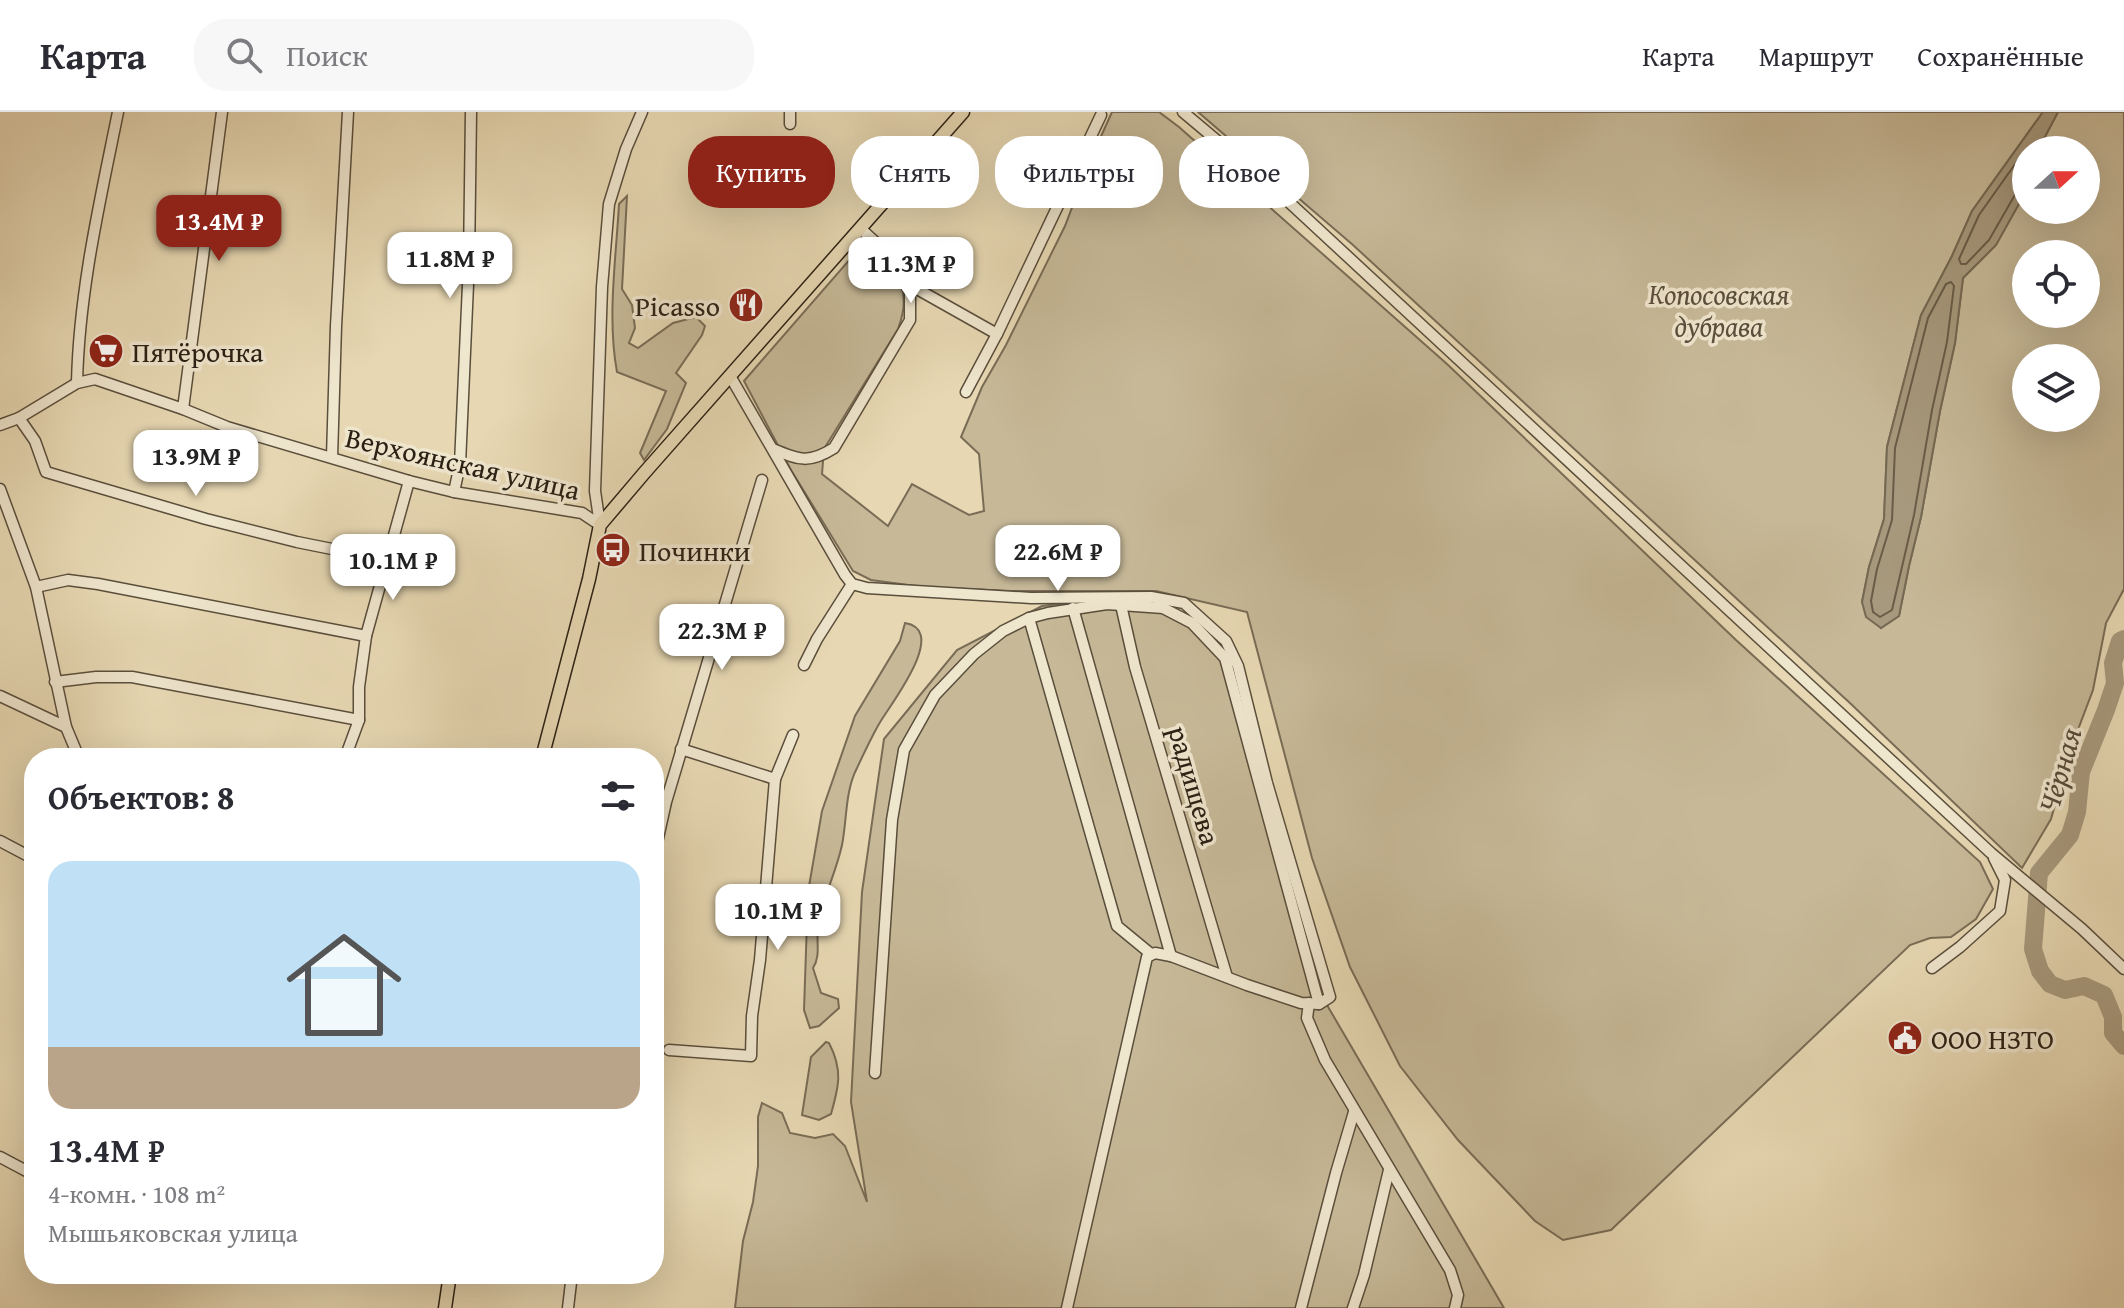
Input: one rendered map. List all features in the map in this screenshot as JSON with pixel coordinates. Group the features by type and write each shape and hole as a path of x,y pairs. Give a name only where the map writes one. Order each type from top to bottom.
{"main road":[{"path":"545,748 600,525 963,112"},
{"path":"445,1308 449,1284"}],"street":[{"path":"0,425 19,418 77,383 78,341 93,237 118,112"},
{"path":"183,409 222,112"},
{"path":"332,457 348,112"},
{"path":"454,492 460,464 469,262 471,112"},
{"path":"600,525 595,491 602,287 609,204 626,149 642,112"},
{"path":"1183,112 1277,191 1991,853 2124,969"},
{"path":"966,392 997,334 1101,115"},
{"path":"772,449 796,458 818,458 834,448 910,320 910,285 899,264 861,229"},
{"path":"910,285 997,334"},
{"path":"730,376 852,584 867,588 1031,598 1151,597 1184,603 1226,641 1238,666 1267,783 1330,997 1314,1004 1301,1003 1163,953 1147,957 1067,1308"},
{"name":"Верхоянская улица","path":"77,383 95,379 227,427 409,481 454,492 582,513 600,525"},
{"path":"19,418 35,441 46,472 206,519 387,560"},
{"path":"664,811 762,480"},
{"path":"349,748 359,720 359,687 366,636 409,481"},
{"path":"0,489 36,587 55,682 75,748"},
{"path":"36,587 68,580 98,584 366,636"},
{"path":"804,665 821,631 852,584"},
{"path":"875,1073 892,820 904,750 935,695 974,654 1003,631 1029,618 1107,604 1163,608 1192,623 1225,658 1314,1004 1307,1018 1325,1060 1354,1112 1450,1270 1458,1295 1455,1308"},
{"name":"радищева","path":"1121,605 1135,667 1227,977"},
{"path":"1073,608 1171,956"},
{"path":"1029,618 1117,926 1151,954"},
{"path":"55,682 132,677 359,720"},
{"path":"0,696 66,727"},
{"path":"669,1050 751,1056 752,1016 760,960 775,779 793,735"},
{"path":"681,749 775,779"},
{"path":"0,841 24,854"},
{"path":"1932,968 2000,911 2005,880 1991,853"},
{"path":"1301,1308 1354,1112"},
{"path":"0,1157 24,1170"},
{"path":"1353,1308 1389,1170"},
{"path":"568,1308 571,1284"}],"green space":[{"path":"1112,112 1159,112 1179,127 1189,136 1179,136 1179,208 1271,208 1447,364 1736,640 1980,862 1993,889 1976,919 1951,937 1930,938 1910,945 1611,1230 1563,1240 1535,1221 1458,1140 1400,1066 1350,967 1312,858 1247,612 1156,591 1011,591 923,587 871,580 853,571 791,470 744,381 858,250 875,250 901,286 902,316 898,329 824,449 822,474 888,526 912,484 969,515 984,511 979,454 961,437 982,387 1006,345 1072,208 1163,208 1163,136 1101,136"},
{"name":"Копосовская дубрава","path":"1198,112 2043,112 2026,136 2012,136 2012,155 1972,211 1921,315 1887,447 1884,519 1862,602 1881,628 1899,616 1955,343 1963,278 1996,245 2012,216 2012,224 2100,224 2100,136 2045,136 2058,112 2124,112 2124,589 2106,623 2093,690 2071,748 2051,819 2022,868 1851,704 1309,207 1309,136 1226,136"},
{"path":"627,196 622,289 632,305 635,328 629,343 638,348 673,323 696,317 705,326 676,373 686,383 667,429 644,460 640,453 666,391 617,372 613,288 619,204"},
{"path":"1115,597 1156,602 1194,618 1227,651 1327,1005 1504,1308 735,1308 743,1241 758,1166 758,1117 762,1103 782,1113 790,1133 815,1138 833,1134 845,1146 867,1202 851,1102 862,892 884,739 957,650 1042,606"},
{"path":"905,623 917,629 921,639 919,653 853,777 842,845 818,927 818,954 813,968 821,993 838,999 839,1008 819,1026 810,1028 804,1010 808,892 822,811 855,716 900,641"},
{"path":"826,1042 836,1062 838,1086 831,1114 819,1120 802,1115 811,1057"}],"water":[{"path":"2043,112 2058,112 2045,136 2026,136"},
{"path":"2012,155 2012,216 1996,245 1963,278 1955,343 1899,616 1881,628 1866,617 1862,602 1884,519 1887,447 1921,315 1972,211"}],"waterway":[{"name":"Чёрная","path":"2124,639 2120,641 2113,663 2115,683 2081,772 2077,812 2070,835 2039,873 2033,949 2040,971 2050,984 2065,990 2084,986 2104,995 2113,1017 2113,1033 2124,1046"}],"place":[{"name":"Picasso","path":"746,305"},
{"name":"Пятёрочка","path":"106,351"},
{"name":"Починки","path":"613,550"},
{"name":"ООО НЗТО","path":"1905,1038"}]}
